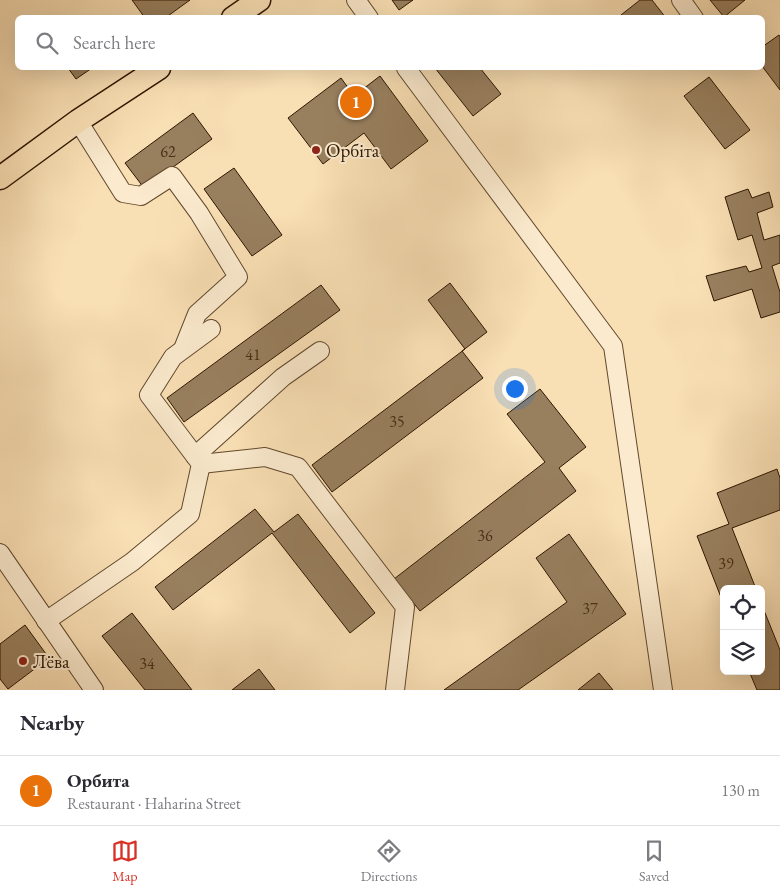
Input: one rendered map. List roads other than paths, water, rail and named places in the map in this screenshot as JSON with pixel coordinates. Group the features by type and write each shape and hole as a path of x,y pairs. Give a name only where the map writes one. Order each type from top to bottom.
{"main road":[{"path":"237,15 259,0"},
{"path":"0,178 78,121 156,70"}],"street":[{"path":"356,0 367,15"},
{"path":"681,0 692,15"},
{"path":"407,70 613,346 663,690"},
{"path":"78,121 123,193 140,196 172,176 199,213 238,277 198,314 183,349"},
{"path":"198,460 148,395 173,356 211,330"},
{"path":"46,621 132,562 190,514 198,460 283,377 320,351"},
{"path":"198,460 265,457 298,467 405,607 396,690"},
{"path":"0,553 94,690"}],"place":[{"name":"Орбита","path":"356,102"},
{"name":"Орбіта","path":"316,150"},
{"name":"Лёва","path":"23,661"}]}
